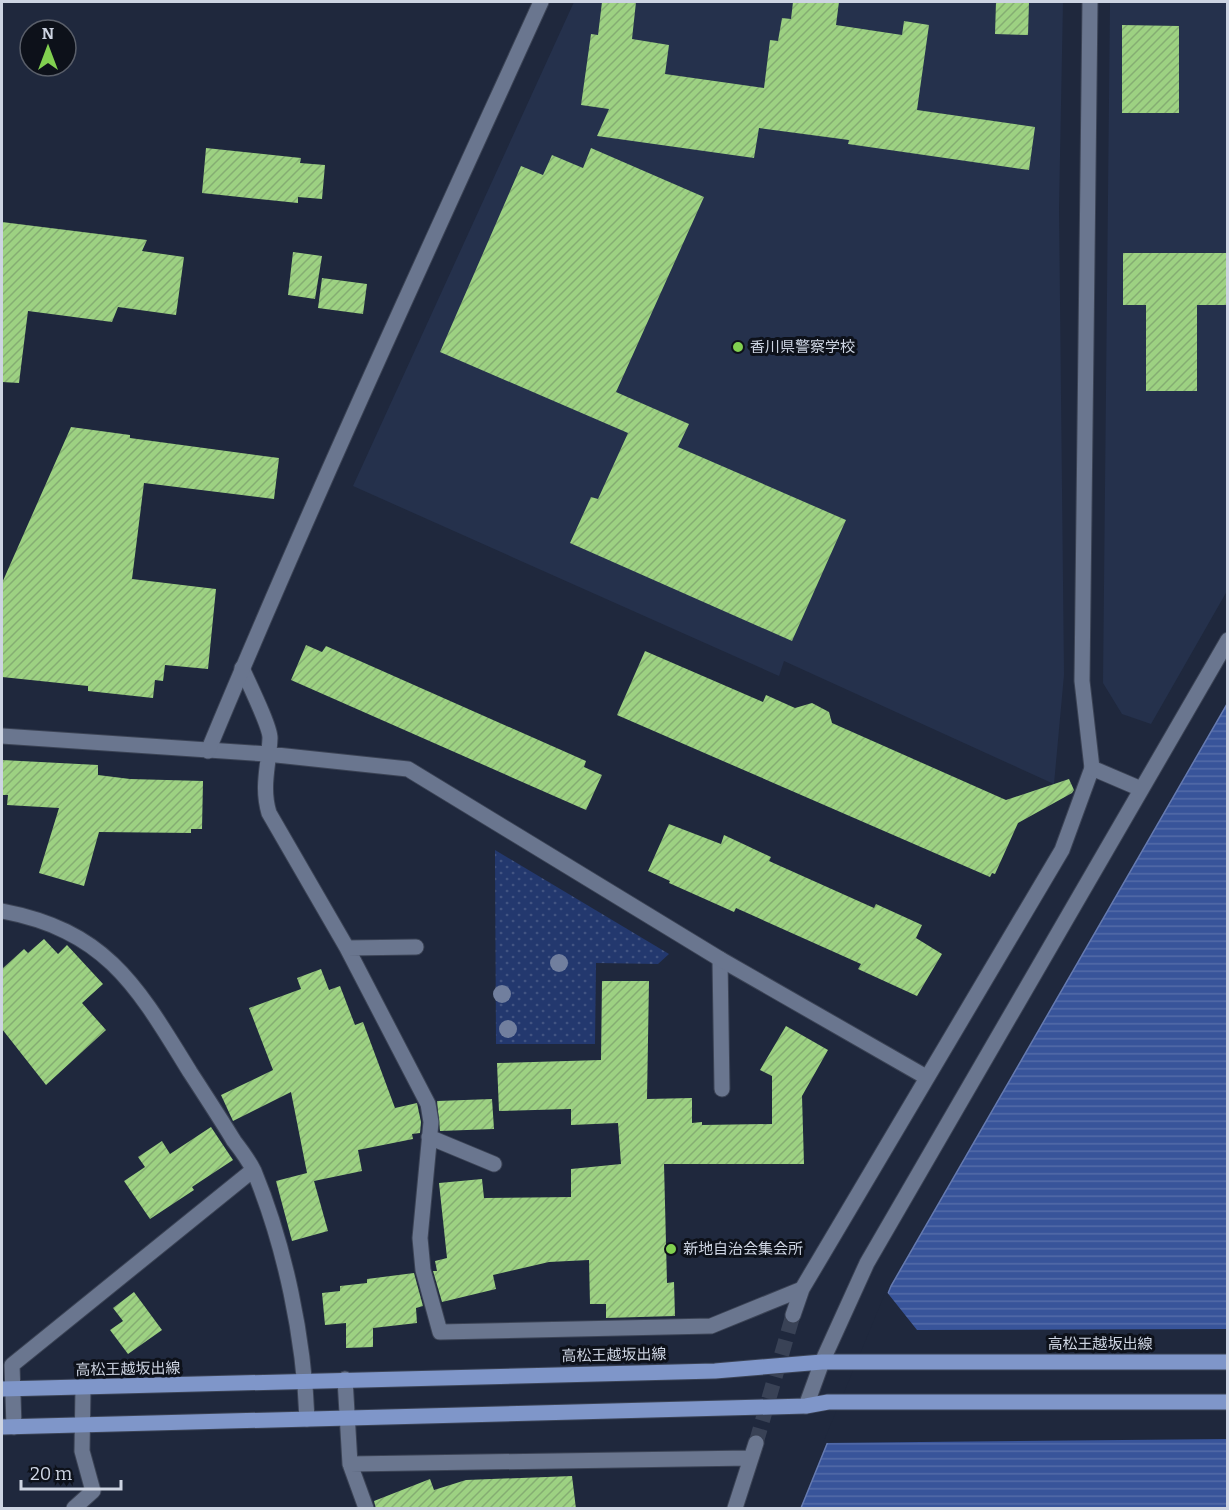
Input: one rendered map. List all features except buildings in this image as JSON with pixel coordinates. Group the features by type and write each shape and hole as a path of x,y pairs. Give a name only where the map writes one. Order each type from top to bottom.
{"main road":[{"name":"高松王越坂出線","path":"8,1389 716,1371 822,1362 1227,1362"},
{"path":"8,1427 806,1406 828,1402 1227,1402"}],"street":[{"path":"208,751 242,668 541,2"},
{"path":"793,1315 802,1289 1062,850 1092,768 1082,681 1090,2"},
{"path":"806,1406 822,1362 867,1263 1227,640"},
{"path":"242,668 270,735 264,788 269,813 347,948 428,1104 431,1122 420,1238 423,1270 440,1332 711,1326 802,1289"},
{"path":"2,736 267,754 408,769 720,959 926,1077"},
{"path":"1092,768 1141,789"},
{"path":"2,911 29,916 70,931 113,964 153,1012 253,1170 276,1238 288,1286 303,1356 307,1419"},
{"path":"347,948 416,947"},
{"path":"720,959 722,1089"},
{"path":"429,1137 494,1164"},
{"path":"8,1427 8,1389 12,1365 253,1170"},
{"path":"345,1379 350,1464 366,1509"},
{"path":"74,1509 93,1491 82,1451 83,1388"},
{"path":"735,1509 756,1443"},
{"path":"350,1464 750,1458"}],"shaded area":[{"name":"香川県警察学校","path":"574,2 1063,2 1059,208 1064,675 1054,784 784,661 779,676 353,486"},
{"path":"1110,2 1227,2 1227,591 1151,724 1122,714 1103,683"},
{"path":"1227,704 1227,1508 801,1508 891,1286"},
{"path":"495,850 669,954 658,964 596,963 595,1044 496,1044"}],"pier":[{"path":"886,1291 917,1330 1227,1329 1227,1439 823,1443"}],"tunnel":[{"path":"756,1443 793,1315"}],"place":[{"name":"香川県警察学校","path":"738,347"},
{"name":"新地自治会集会所","path":"671,1249"}]}
